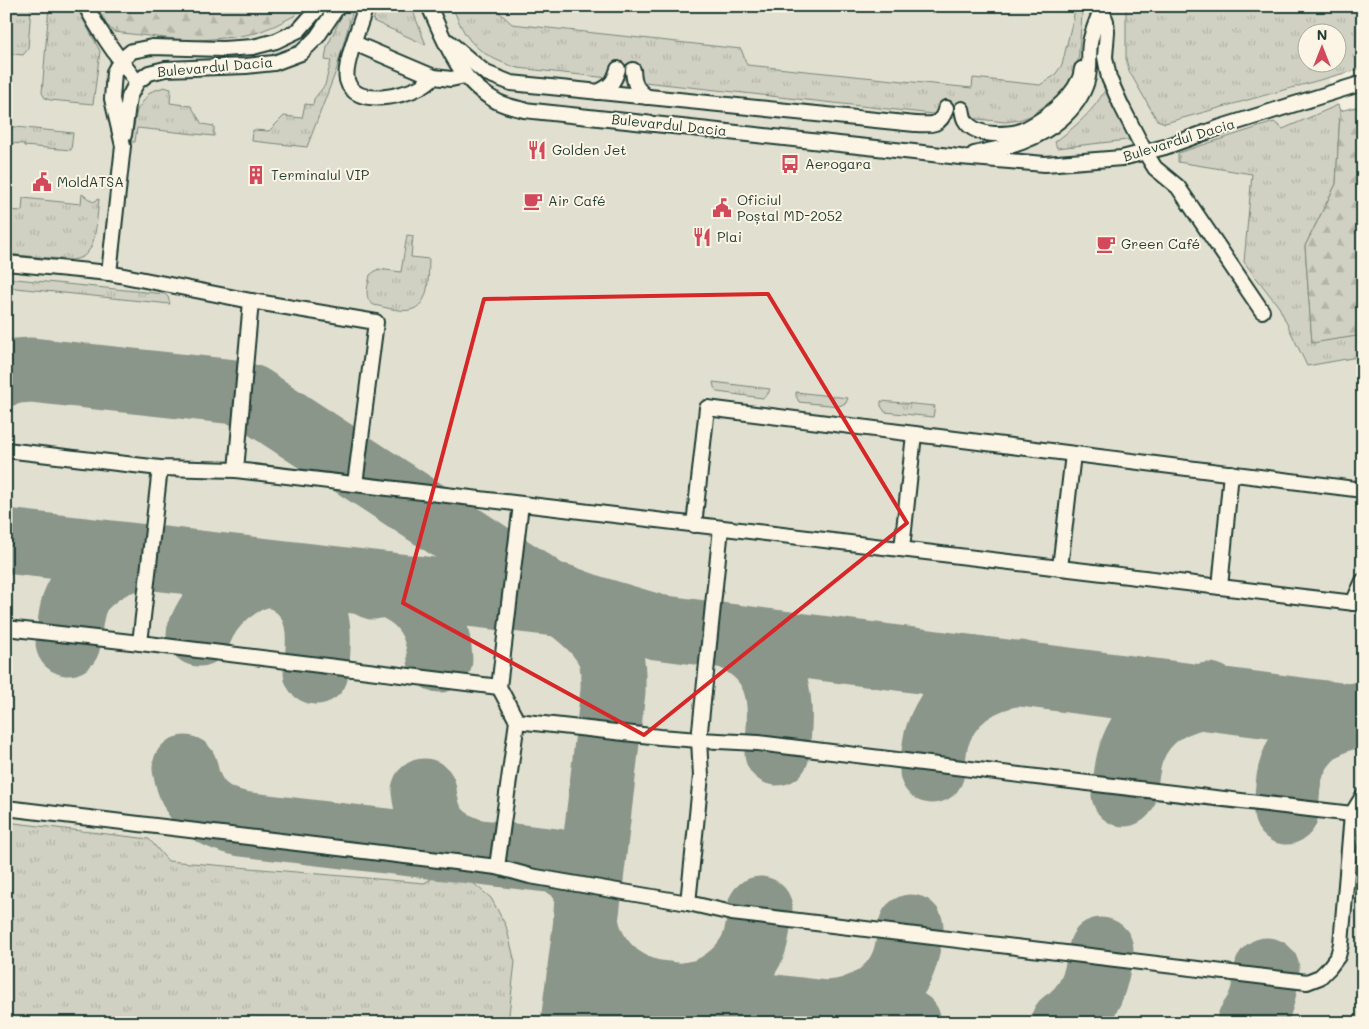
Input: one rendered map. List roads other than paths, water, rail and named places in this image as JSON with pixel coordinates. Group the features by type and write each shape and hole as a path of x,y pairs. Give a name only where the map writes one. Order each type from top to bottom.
{"lane":[{"path":"86,6 120,61 137,82 129,97 109,273"},
{"path":"123,146 112,99 114,72 120,61 132,51 152,47 223,49 253,47 276,41 298,30 320,6"},
{"name":"Bulevardul Dacia","path":"137,82 149,73 165,69 274,63 301,53 318,37 338,6"},
{"path":"366,6 346,68 347,80 351,90 361,96 377,98 405,93 424,85 434,77"},
{"name":"Bulevardul Dacia","path":"429,6 457,65 465,76 475,86 499,102 524,110 960,157 1045,164 1122,158 1165,147 1221,127 1363,83"},
{"path":"1101,7 1106,21 1105,57 1109,78 1145,152 1155,168 1178,187 1262,311"},
{"name":"Bulevardul Dacia","path":"960,157 1022,142 1058,122 1071,110 1083,95 1088,79 1088,54 1093,30 1101,7"},
{"path":"443,36 486,73 511,84 924,124 933,123 943,118 946,108"},
{"path":"354,43 434,77 451,79 465,76"},
{"path":"962,109 965,121 979,131 990,134 1016,132 1036,123 1068,96 1079,81 1088,54"},
{"path":"598,92 608,88 615,80 618,69"},
{"path":"633,70 634,81 638,91 647,97"},
{"path":"6,263 109,273 251,302 376,322 354,484"},
{"path":"236,470 251,302"},
{"path":"694,525 707,408 1363,490"},
{"path":"902,549 914,434"},
{"path":"6,450 160,468 236,470 1358,604 1363,581"},
{"path":"1060,568 1073,454"},
{"path":"140,643 160,468"},
{"path":"1220,587 1231,473"},
{"path":"497,867 517,722 499,687 521,504"},
{"path":"688,903 701,776 698,740 721,528"},
{"path":"6,628 499,687"},
{"path":"517,722 660,737 758,743 1352,814"},
{"path":"6,808 497,867 530,876 688,903 732,914 1307,982 1320,977 1338,956 1341,944 1352,814 1363,796"}],"place":[{"name":"Golden Jet","path":"537,150"},
{"name":"Aerogara","path":"790,164"},
{"name":"Terminalul VIP","path":"256,175"},
{"name":"MoldATSA","path":"42,182"},
{"name":"Air Café","path":"533,201"},
{"name":"Oficiul Poștal MD-2052","path":"722,208"},
{"name":"Plai","path":"702,237"},
{"name":"Green Café","path":"1106,244"}]}
